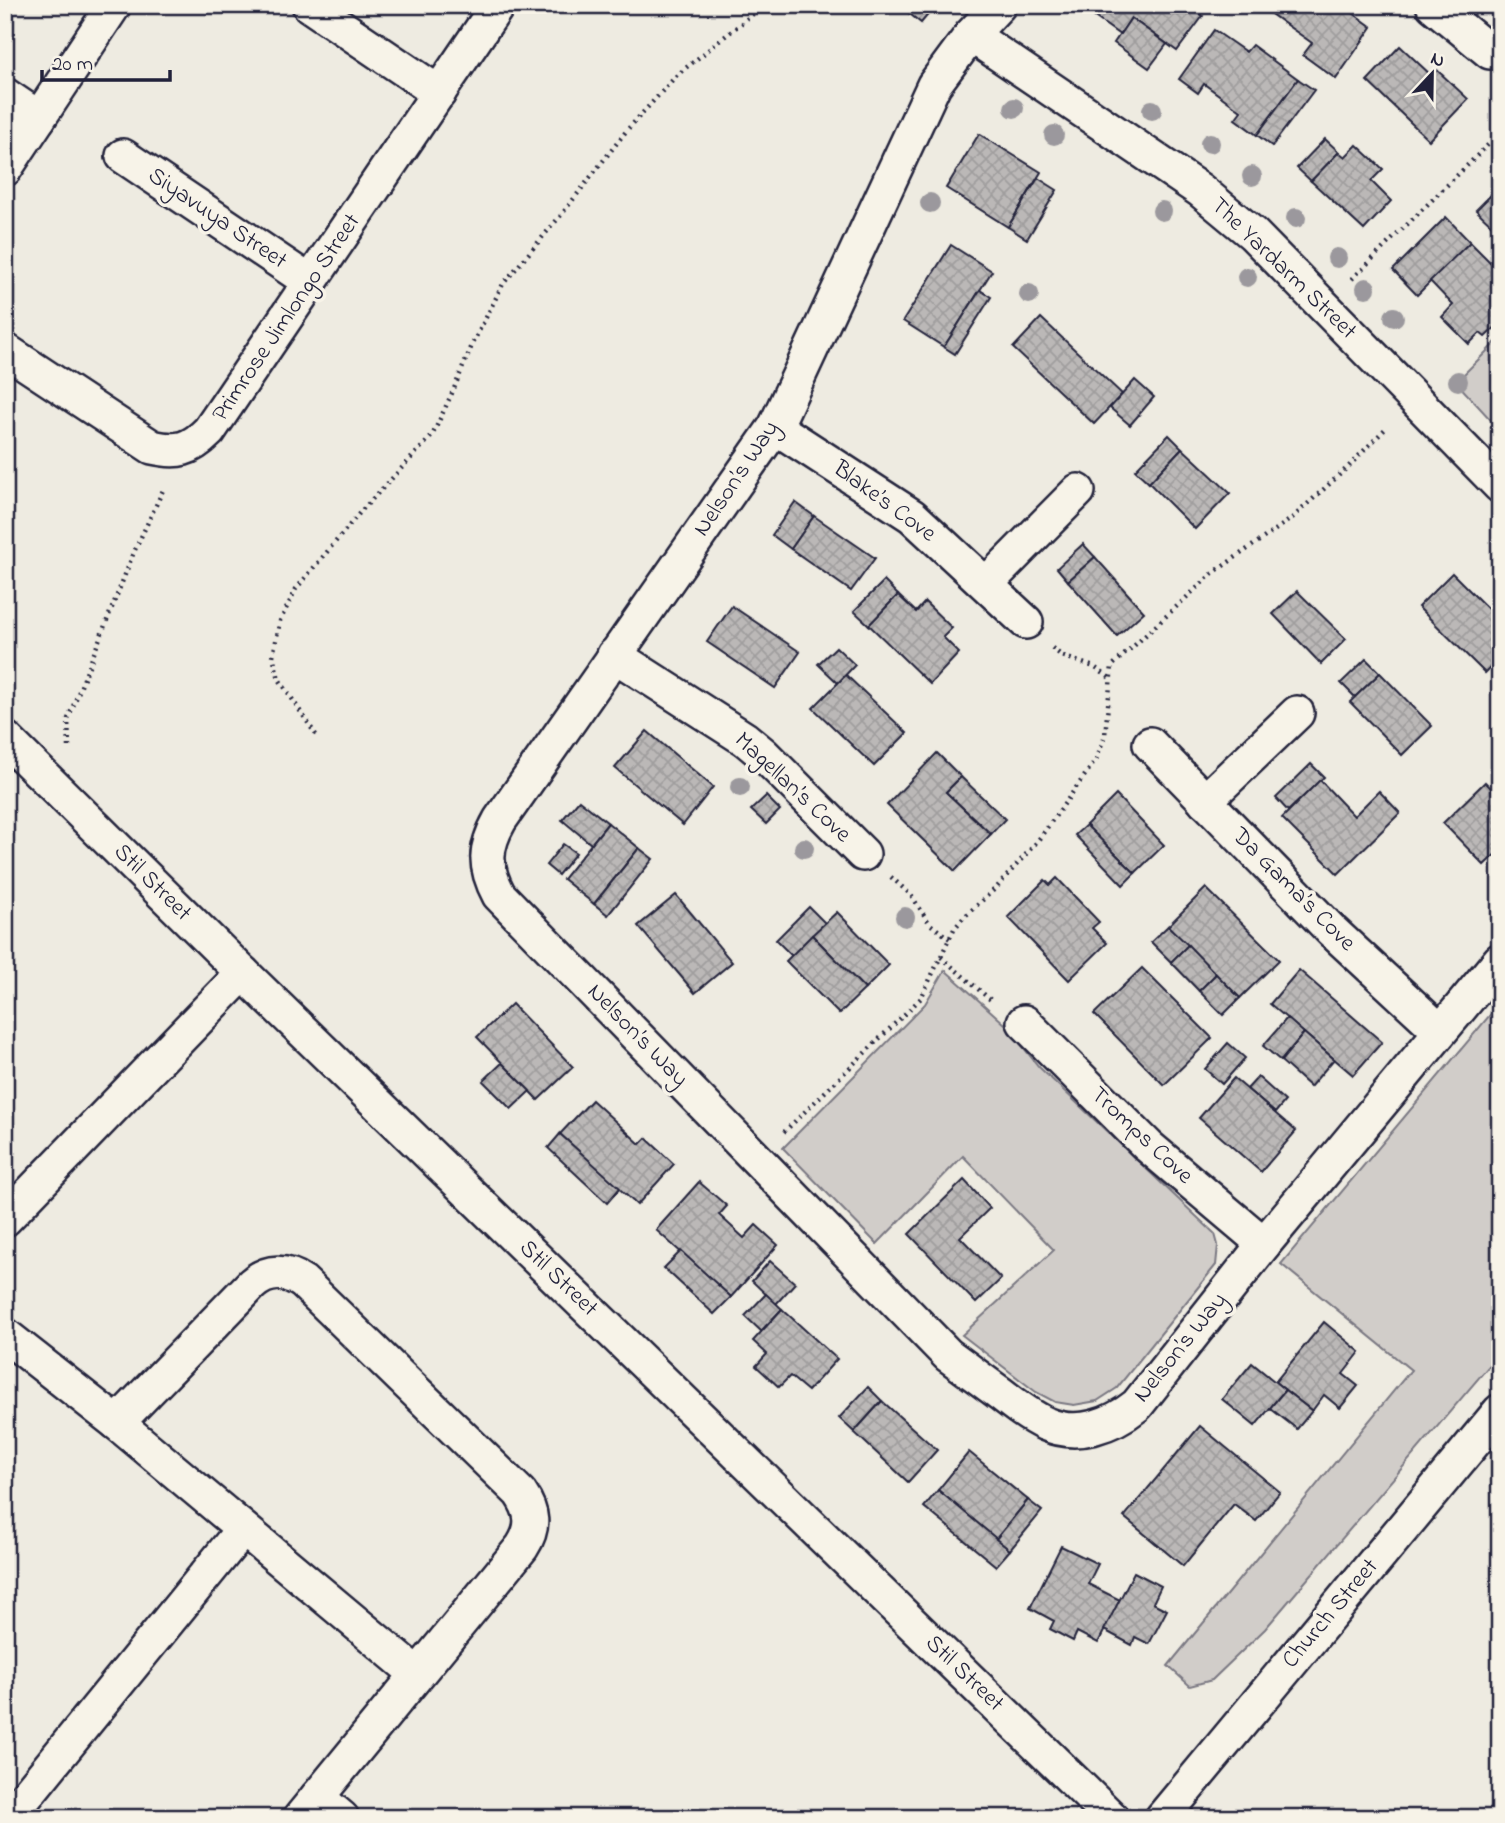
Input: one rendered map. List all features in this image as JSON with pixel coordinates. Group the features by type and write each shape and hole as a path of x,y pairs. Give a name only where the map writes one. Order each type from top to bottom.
{"street":[{"path":"5,169 114,5"},
{"path":"309,5 439,93"},
{"name":"Primrose Jimlongo Street","path":"183,450 198,443 209,431 498,5"},
{"name":"Nelson’s Way","path":"999,5 971,35 934,85 775,427 500,820 489,844 487,857 488,870 499,895 948,1355 1029,1415 1049,1425 1071,1430 1110,1423 1136,1405 1264,1244 1500,960"},
{"path":"1433,5 1490,52"},
{"name":"The Yardarm Street","path":"971,35 1200,190 1253,234 1500,486"},
{"path":"5,95 39,118"},
{"name":"Siyavuya Street","path":"123,156 310,282"},
{"path":"5,350 152,447 183,450"},
{"name":"Blake’s Cove","path":"775,427 912,516 1026,622"},
{"path":"986,584 1078,491"},
{"name":"Magellan’s Cove","path":"614,655 763,754 863,854"},
{"path":"1205,801 1297,713"},
{"name":"Stil Street","path":"5,738 1112,1818"},
{"name":"Da Gama’s Cove","path":"1150,744 1332,931 1440,1031"},
{"path":"5,1219 243,973"},
{"name":"Tromps Cove","path":"1024,1022 1148,1146 1264,1244"},
{"path":"117,1423 260,1277 283,1272 303,1282 520,1493 527,1504 531,1530 522,1547 417,1674 320,1811"},
{"path":"5,1335 117,1423 417,1674"},
{"name":"Church Street","path":"1162,1818 1500,1411"},
{"path":"8,1818 243,1529"}],"path":[{"path":"316,735 279,679 273,656 280,621 296,589 362,510 432,436 473,343 503,284 627,130 677,75 764,5"},
{"path":"1324,307 1500,132"},
{"path":"757,1159 921,998 954,929 998,887 1036,843 1096,760 1105,735 1112,666 1213,573 1291,519 1348,467 1415,399"},
{"path":"70,802 68,719 134,552 183,450"},
{"path":"1026,622 1040,640 1062,656 1094,667 1110,678"},
{"path":"863,854 911,895 930,924 950,939"},
{"path":"941,957 994,1002 1010,1020 1024,1022"}],"shaded area":[{"path":"1500,338 1500,430 1456,382"},
{"path":"945,970 1005,1024 1039,1067 1215,1234 1218,1245 1216,1265 1117,1388 1097,1401 1074,1405 1055,1402 1036,1392 962,1335 1054,1250 963,1156 877,1244 783,1148 925,1004"},
{"path":"1500,1003 1500,1353 1265,1629 1212,1680 1190,1686 1168,1666 1411,1370 1281,1264"}],"building":[{"path":"909,5 936,5 921,23 905,10"},
{"path":"1095,5 1189,5 1203,16 1177,51 1131,18 1120,35 1089,13"},
{"path":"1258,5 1342,5 1372,27 1336,79 1303,55 1312,43"},
{"path":"1131,18 1167,44 1149,68 1114,43"},
{"path":"1214,30 1246,52 1252,45 1298,79 1257,135 1235,119 1241,111 1204,84 1198,93 1179,79"},
{"path":"1400,46 1432,76 1437,70 1468,99 1429,140 1367,81"},
{"path":"1298,79 1314,90 1272,146 1257,135"},
{"path":"979,134 1041,172 1008,227 946,188"},
{"path":"1325,139 1339,152 1311,181 1297,168"},
{"path":"1357,145 1383,169 1371,181 1391,201 1364,230 1311,181 1339,152 1345,157"},
{"path":"1038,178 1057,190 1027,239 1008,227"},
{"path":"1491,195 1500,204 1500,233 1476,210"},
{"path":"1446,217 1470,242 1417,295 1393,270"},
{"path":"1470,242 1500,272 1500,323 1485,337 1480,333 1469,344 1442,317 1453,305 1430,281"},
{"path":"951,245 992,271 944,347 903,321"},
{"path":"980,290 991,297 955,354 944,347"},
{"path":"1041,318 1122,394 1094,424 1013,348"},
{"path":"1135,380 1154,397 1130,425 1110,408"},
{"path":"1169,435 1182,448 1149,483 1135,470"},
{"path":"1182,448 1230,493 1195,529 1149,483"},
{"path":"795,502 814,516 791,549 772,535"},
{"path":"814,516 875,558 851,591 791,549"},
{"path":"1083,544 1095,557 1068,581 1057,568"},
{"path":"1095,557 1144,612 1117,636 1068,581"},
{"path":"1452,573 1500,621 1500,658 1485,673 1418,607"},
{"path":"884,581 898,595 869,625 854,611"},
{"path":"1297,591 1346,639 1321,664 1273,614"},
{"path":"898,595 916,612 925,602 952,628 943,637 959,653 930,684 869,625"},
{"path":"732,606 800,652 775,688 707,642"},
{"path":"836,647 855,665 838,683 818,664"},
{"path":"1366,659 1380,673 1355,697 1341,683"},
{"path":"1380,673 1432,726 1402,755 1350,702"},
{"path":"846,675 907,733 874,766 813,708"},
{"path":"647,731 713,787 683,825 615,768"},
{"path":"937,753 961,777 946,792 991,834 955,871 887,805"},
{"path":"1311,764 1324,777 1288,811 1276,798"},
{"path":"961,777 1005,819 991,834 946,792"},
{"path":"1320,780 1354,816 1379,791 1400,813 1338,874 1282,818"},
{"path":"1485,782 1500,797 1500,850 1484,865 1443,823"},
{"path":"1116,795 1164,845 1135,873 1086,825"},
{"path":"766,796 780,810 766,824 751,810"},
{"path":"579,800 608,823 591,844 562,820"},
{"path":"608,823 639,848 594,904 563,879"},
{"path":"1086,825 1135,873 1123,885 1075,835"},
{"path":"563,844 576,853 558,875 546,865"},
{"path":"639,848 653,859 608,915 594,904"},
{"path":"1057,878 1099,922 1092,928 1107,943 1069,980 1008,917 1045,880 1050,885"},
{"path":"1206,888 1279,960 1240,998 1168,926"},
{"path":"676,895 732,962 695,993 638,926"},
{"path":"809,907 825,923 792,956 776,940"},
{"path":"837,912 889,965 865,989 812,935"},
{"path":"1168,926 1188,945 1171,962 1151,942"},
{"path":"812,935 865,989 839,1014 786,961"},
{"path":"1188,945 1216,974 1199,991 1171,962"},
{"path":"1142,968 1212,1038 1164,1085 1094,1014"},
{"path":"1299,970 1382,1042 1353,1075 1270,1004"},
{"path":"1216,974 1240,998 1223,1015 1199,991"},
{"path":"512,1004 573,1067 538,1100 477,1037"},
{"path":"1287,1018 1304,1033 1281,1061 1263,1046"},
{"path":"1304,1033 1334,1059 1310,1087 1281,1061"},
{"path":"1228,1043 1245,1058 1222,1084 1205,1069"},
{"path":"502,1063 530,1091 511,1109 483,1081"},
{"path":"1258,1077 1285,1101 1275,1113 1247,1089"},
{"path":"1234,1078 1296,1131 1261,1172 1199,1118"},
{"path":"592,1100 640,1144 646,1138 674,1164 637,1205 560,1134"},
{"path":"560,1134 620,1188 607,1203 548,1148"},
{"path":"964,1180 990,1208 960,1237 1001,1279 976,1303 909,1234"},
{"path":"699,1182 727,1206 719,1215 744,1238 756,1225 778,1245 731,1297 656,1230"},
{"path":"681,1251 731,1297 714,1314 664,1268"},
{"path":"770,1261 795,1283 776,1304 752,1281"},
{"path":"766,1294 782,1309 761,1331 745,1316"},
{"path":"782,1309 837,1359 808,1391 790,1376 779,1387 756,1366 767,1354 753,1341"},
{"path":"1324,1322 1360,1352 1343,1374 1358,1386 1340,1408 1324,1395 1312,1411 1275,1382"},
{"path":"1252,1363 1285,1390 1255,1426 1222,1399"},
{"path":"868,1387 882,1401 854,1432 839,1418"},
{"path":"1285,1390 1312,1411 1297,1429 1270,1408"},
{"path":"882,1401 937,1450 908,1482 854,1432"},
{"path":"1200,1426 1280,1492 1256,1521 1234,1504 1183,1566 1124,1517"},
{"path":"969,1452 1028,1500 996,1539 938,1490"},
{"path":"938,1490 1010,1550 996,1566 924,1507"},
{"path":"1028,1500 1042,1511 1010,1550 996,1539"},
{"path":"1061,1546 1098,1564 1088,1584 1120,1600 1098,1643 1077,1632 1073,1641 1050,1629 1054,1621 1030,1608"},
{"path":"1134,1572 1161,1586 1153,1603 1167,1610 1149,1644 1135,1637 1132,1645 1104,1630"}]}
